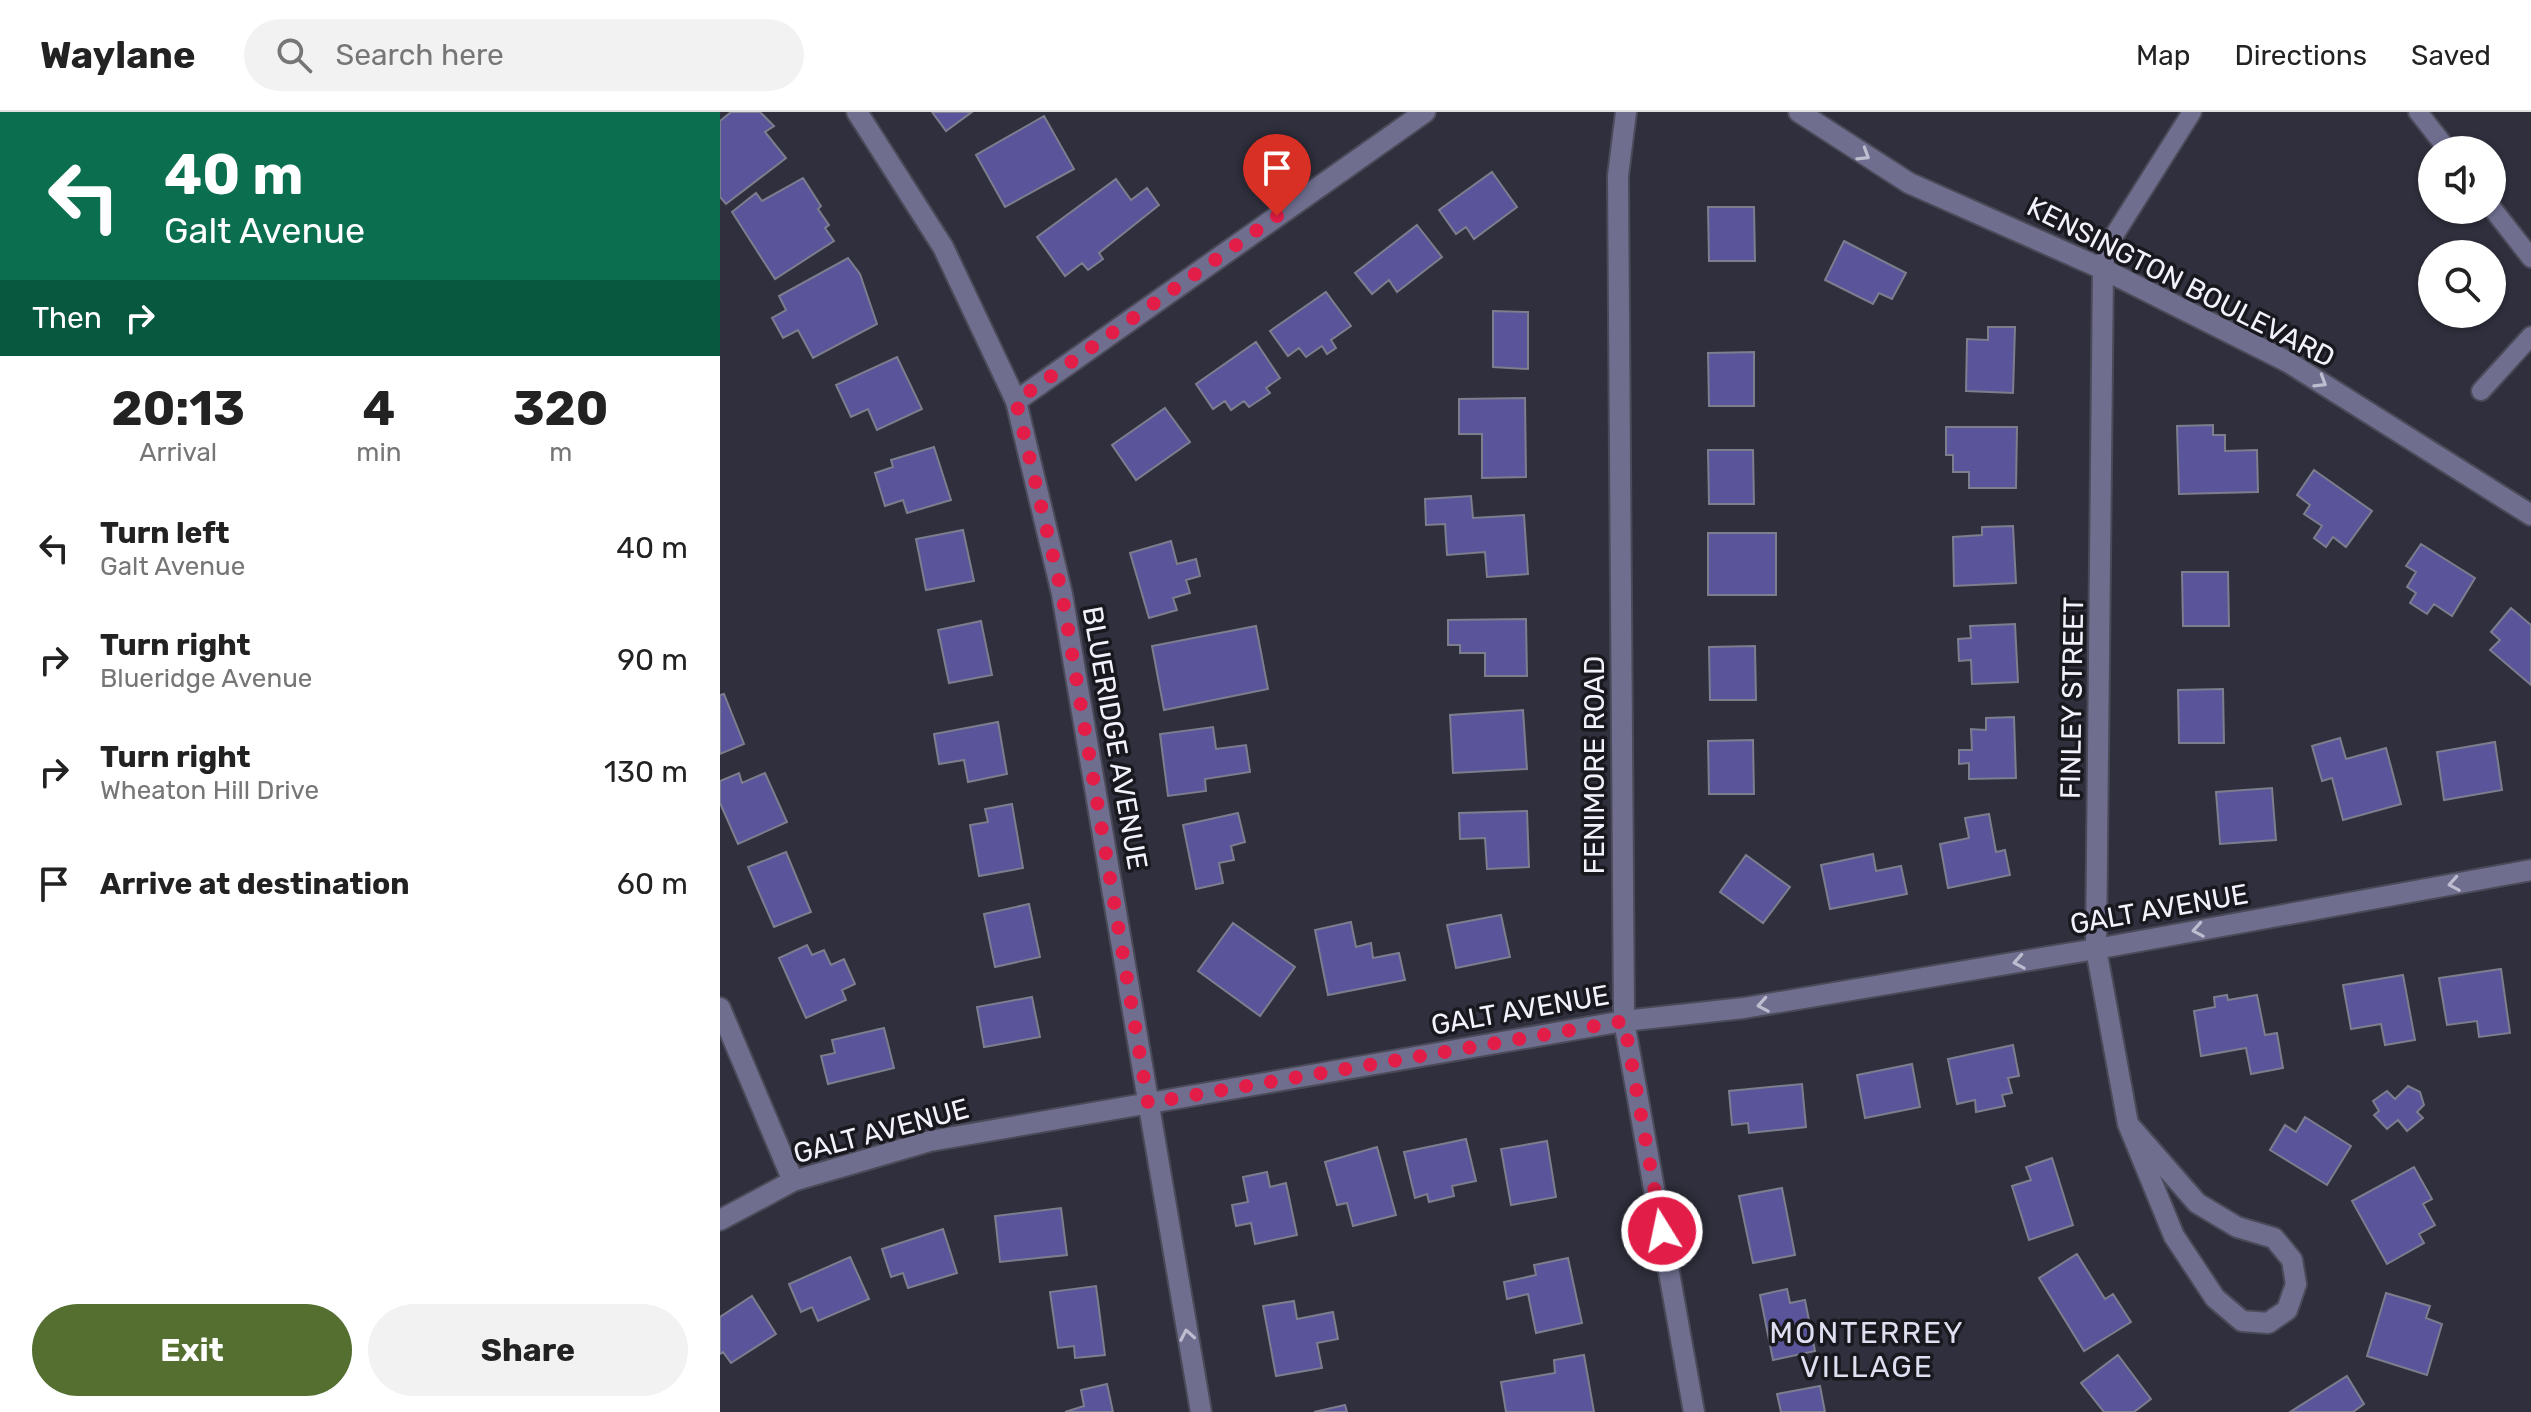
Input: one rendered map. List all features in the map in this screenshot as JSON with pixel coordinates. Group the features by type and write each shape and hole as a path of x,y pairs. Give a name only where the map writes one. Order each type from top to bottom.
{"street":[{"name":"BLUERIDGE AVENUE","path":"857,112 943,247 1016,401 1062,594 1201,1412"},
{"path":"1016,401 1425,112"},
{"name":"FENIMORE ROAD","path":"1626,112 1618,176 1624,1021 1694,1412"},
{"name":"KENSINGTON BOULEVARD","path":"1799,112 1909,183 2103,269 2288,362 2531,515"},
{"name":"FINLEY STREET","path":"2103,269 2096,949 2128,1124 2174,1236 2215,1298 2242,1321 2268,1323 2287,1310 2296,1284 2292,1260 2274,1238 2237,1227 2197,1203 2128,1124"},
{"name":"GALT AVENUE","path":"720,1220 793,1181 930,1141 1624,1021 1744,1008 2096,949 2531,870"},
{"path":"720,1008 793,1181"}],"lane":[{"path":"2103,269 2108,245 2192,112"},
{"path":"2418,112 2437,136"},
{"path":"2504,224 2531,258"},
{"path":"2481,391 2531,336"}],"building":[{"path":"731,112 760,112 774,126 765,132 786,158 726,204 720,197 720,121"},
{"path":"932,112 972,112 946,131"},
{"path":"1044,116 1074,169 1005,207 976,155"},
{"path":"1492,172 1517,207 1474,239 1466,227 1456,234 1439,210"},
{"path":"803,178 821,206 818,209 829,225 825,228 834,241 775,279 732,212 756,193 762,201"},
{"path":"1116,179 1131,200 1147,188 1159,205 1099,253 1103,259 1088,270 1082,263 1065,276 1037,237"},
{"path":"1708,207 1754,207 1755,261 1709,261"},
{"path":"1417,225 1442,257 1397,292 1389,280 1372,294 1355,273"},
{"path":"1844,241 1906,273 1892,299 1879,293 1873,304 1825,280"},
{"path":"848,258 860,274 877,324 813,358 798,330 783,338 772,318 786,310 779,296"},
{"path":"1326,292 1351,326 1331,340 1336,348 1327,354 1322,346 1306,357 1299,348 1288,356 1270,331"},
{"path":"1493,311 1528,312 1528,369 1493,367"},
{"path":"1988,327 2015,327 2013,393 1966,391 1967,339 1988,340"},
{"path":"1256,342 1280,378 1266,388 1270,393 1249,407 1244,401 1231,410 1225,401 1213,409 1196,384"},
{"path":"1754,352 1754,406 1709,406 1708,353"},
{"path":"897,357 922,409 877,430 868,409 851,417 836,385"},
{"path":"1525,398 1526,477 1482,478 1482,434 1459,434 1459,399"},
{"path":"1165,408 1190,442 1136,480 1112,445"},
{"path":"2213,425 2213,435 2225,435 2225,451 2257,450 2258,492 2179,494 2177,426"},
{"path":"1946,427 2017,427 2016,488 1969,488 1969,472 1953,472 1953,455 1946,455"},
{"path":"934,447 951,500 907,513 903,500 885,506 875,473 893,467 891,460"},
{"path":"1708,450 1753,450 1754,504 1709,504"},
{"path":"2314,470 2372,511 2346,547 2333,537 2326,547 2314,538 2322,526 2304,514 2310,505 2297,495"},
{"path":"1471,496 1473,518 1524,515 1528,574 1487,577 1485,552 1447,555 1445,524 1426,525 1425,499"},
{"path":"2013,526 2016,583 1954,586 1953,537 1982,535 1982,527"},
{"path":"963,530 974,581 926,590 916,539"},
{"path":"1708,533 1776,533 1776,595 1708,595"},
{"path":"1171,541 1177,564 1196,559 1200,576 1186,580 1190,593 1173,598 1177,610 1149,618 1130,553"},
{"path":"2421,544 2475,578 2452,616 2434,604 2427,614 2410,603 2416,593 2407,587 2416,572 2406,566"},
{"path":"2182,572 2228,572 2229,626 2183,626"},
{"path":"2511,608 2531,625 2531,685 2490,650 2500,640 2491,632"},
{"path":"1526,619 1527,676 1485,676 1485,653 1460,653 1460,645 1448,645 1448,620"},
{"path":"981,621 992,675 949,683 938,630"},
{"path":"2015,624 2018,682 1972,684 1971,660 1959,661 1958,639 1971,638 1970,626"},
{"path":"1256,626 1268,689 1164,710 1152,646"},
{"path":"1755,646 1756,700 1710,700 1709,647"},
{"path":"2223,689 2224,743 2179,743 2178,690"},
{"path":"724,694 744,744 720,754 720,695"},
{"path":"1523,710 1527,769 1453,773 1450,715"},
{"path":"2014,717 2016,778 1969,779 1969,763 1959,764 1959,750 1972,750 1971,729 1986,730 1986,718"},
{"path":"998,722 1007,774 968,782 964,760 939,764 934,734"},
{"path":"1213,727 1216,749 1246,745 1250,772 1205,779 1206,791 1168,796 1160,734"},
{"path":"2340,738 2346,759 2386,748 2401,804 2343,820 2332,778 2322,781 2312,746"},
{"path":"1753,740 1754,794 1709,794 1708,741"},
{"path":"2495,742 2502,790 2444,800 2437,752"},
{"path":"739,773 742,783 765,773 787,822 738,844 720,803 720,781"},
{"path":"2272,788 2276,840 2220,844 2216,792"},
{"path":"1012,804 1023,868 979,876 970,825 988,822 985,809"},
{"path":"1527,811 1529,867 1487,869 1485,838 1460,839 1459,813"},
{"path":"1238,813 1245,842 1231,846 1234,860 1219,863 1223,883 1196,889 1183,825"},
{"path":"1989,814 1996,852 2005,850 2010,875 1948,888 1940,844 1969,838 1965,818"},
{"path":"786,852 811,912 774,927 748,867"},
{"path":"1873,854 1876,871 1901,866 1907,894 1830,909 1821,865"},
{"path":"1746,855 1790,887 1763,923 1720,892"},
{"path":"1029,904 1040,957 995,967 984,914"},
{"path":"1501,915 1510,957 1456,968 1447,925"},
{"path":"1351,922 1356,947 1371,943 1373,958 1399,953 1405,980 1328,995 1315,930"},
{"path":"1233,923 1295,967 1260,1016 1198,971"},
{"path":"807,945 812,955 824,950 831,965 844,959 855,984 842,990 846,1000 806,1018 779,958"},
{"path":"2501,969 2510,1033 2479,1037 2477,1021 2447,1025 2439,978"},
{"path":"2403,975 2415,1040 2385,1045 2381,1024 2351,1029 2343,985"},
{"path":"2227,995 2228,1000 2257,995 2265,1035 2277,1033 2283,1068 2251,1074 2246,1048 2201,1056 2194,1011 2215,1007 2214,997"},
{"path":"1032,997 1040,1037 984,1047 977,1007"},
{"path":"884,1028 894,1068 828,1084 821,1056 835,1053 832,1040"},
{"path":"2013,1045 2019,1076 2008,1078 2012,1093 2002,1095 2005,1106 1976,1112 1975,1100 1957,1104 1948,1059"},
{"path":"1912,1064 1920,1107 1865,1118 1857,1075"},
{"path":"1802,1084 1806,1127 1749,1133 1748,1123 1732,1125 1729,1091"},
{"path":"2408,1086 2420,1092 2424,1105 2417,1112 2423,1118 2407,1131 2398,1120 2387,1129 2374,1115 2379,1111 2373,1101 2387,1091 2395,1099"},
{"path":"2305,1117 2351,1146 2327,1185 2270,1150 2285,1125 2296,1132"},
{"path":"1466,1139 1476,1181 1452,1186 1454,1196 1429,1202 1427,1194 1415,1198 1404,1152"},
{"path":"1547,1141 1556,1197 1511,1205 1501,1149"},
{"path":"1377,1147 1396,1215 1353,1226 1347,1203 1337,1205 1325,1162"},
{"path":"2052,1158 2073,1225 2029,1240 2012,1186 2031,1180 2026,1167"},
{"path":"2414,1167 2432,1199 2423,1204 2435,1225 2419,1234 2424,1243 2387,1264 2352,1201"},
{"path":"1267,1172 1270,1187 1286,1183 1297,1235 1255,1244 1251,1223 1236,1226 1232,1205 1248,1202 1243,1177"},
{"path":"1782,1188 1795,1255 1753,1263 1739,1196"},
{"path":"1061,1208 1067,1255 1000,1262 995,1216"},
{"path":"943,1229 957,1273 908,1288 903,1273 891,1277 882,1249"},
{"path":"2077,1254 2105,1299 2113,1294 2131,1322 2084,1351 2039,1278"},
{"path":"850,1257 869,1299 818,1321 812,1307 801,1312 789,1284"},
{"path":"1568,1258 1582,1323 1536,1333 1528,1294 1507,1299 1504,1282 1536,1275 1534,1265"},
{"path":"1096,1286 1105,1355 1075,1358 1074,1346 1058,1348 1050,1292"},
{"path":"1787,1289 1790,1303 1805,1300 1815,1351 1773,1360 1760,1295"},
{"path":"2386,1293 2430,1306 2426,1318 2442,1324 2427,1375 2367,1356"},
{"path":"752,1296 776,1334 731,1363 723,1352 720,1354 720,1317"},
{"path":"1294,1301 1297,1319 1333,1312 1338,1339 1317,1343 1322,1368 1276,1376 1263,1306"},
{"path":"1584,1355 1594,1412 1506,1412 1501,1382 1555,1373 1554,1360"},
{"path":"2118,1355 2151,1399 2134,1412 2104,1412 2081,1383"},
{"path":"2347,1376 2364,1404 2353,1412 2290,1412"},
{"path":"1107,1384 1113,1412 1065,1412 1084,1406 1081,1390"},
{"path":"1820,1386 1825,1412 1781,1412 1777,1394"},
{"path":"1345,1405 1347,1412 1314,1412"}],"district":[{"name":"MONTERREY VILLAGE","path":"1867,1350"}],"route":[{"path":"1277,216 1016,401 1062,594 1148,1103 1624,1021 1662,1231"}]}
